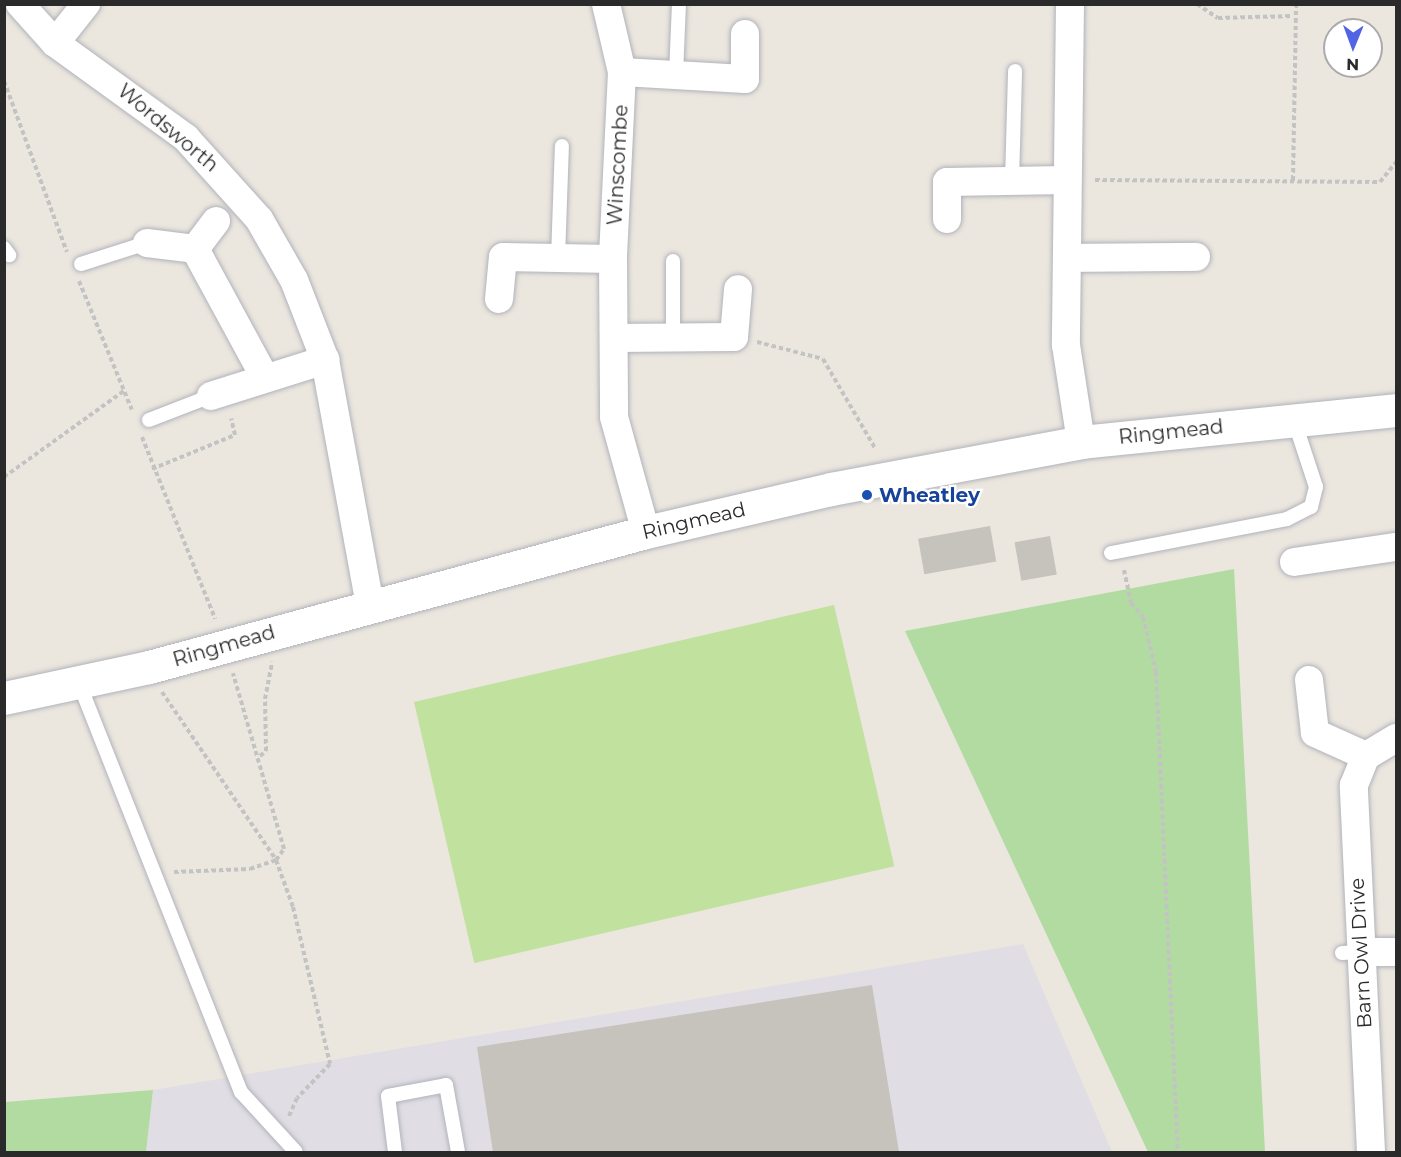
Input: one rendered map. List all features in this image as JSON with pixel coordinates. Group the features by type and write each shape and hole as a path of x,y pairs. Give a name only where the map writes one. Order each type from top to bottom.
{"street":[{"name":"Wordsworth","path":"20,4 55,43 186,138 230,182 294,280 326,360 370,605"},
{"path":"55,43 86,4"},
{"name":"Winscombe","path":"606,4 622,72 613,259 614,417 646,532"},
{"path":"1070,4 1066,180 1071,258 1066,345 1081,442"},
{"path":"622,72 745,79 745,34"},
{"path":"946,219 947,182 1066,180"},
{"path":"195,249 216,221"},
{"path":"147,243 195,249"},
{"path":"195,249 264,375"},
{"path":"499,299 503,256 613,259"},
{"path":"1071,258 1196,257"},
{"path":"615,338 734,337 738,289"},
{"path":"220,402 264,375 326,360"},
{"name":"Ringmead","path":"4,698 80,683 646,532 831,489 1081,442 1396,410"},
{"path":"1294,562 1396,547"},
{"path":"1309,680 1315,733 1366,756 1396,738"},
{"name":"Barn Owl Drive","path":"1366,756 1354,785 1351,953 1371,1152"},
{"path":"1351,953 1396,952"}],"lane":[{"path":"676,75 679,4"},
{"path":"1012,181 1014,71"},
{"path":"558,258 562,146"},
{"path":"81,264 147,243"},
{"path":"673,261 673,338"},
{"path":"149,420 220,402"},
{"path":"1116,552 1287,519 1311,507 1316,487 1293,420"},
{"path":"80,683 241,1092 296,1152"},
{"path":"394,1152 388,1096 446,1085 459,1152"}],"path":[{"path":"1197,4 1218,18 1292,16"},
{"path":"1293,180 1292,16 1296,4"},
{"path":"1066,180 1380,182 1396,162"},
{"path":"734,337 823,359 874,448"},
{"path":"4,477 125,390"},
{"path":"215,620 152,469 235,435 220,402"},
{"path":"1116,552 1127,590 1143,617 1156,672 1178,1152"},
{"path":"260,757 266,751 266,681 273,662 279,660"},
{"path":"153,868 217,874 276,860 284,849 260,757 232,669"},
{"path":"157,682 276,860 330,1064 297,1098 286,1122"}],"shaded area":[{"path":"1023,944 1112,1152 146,1152 153,1090"}],"green space":[{"path":"1234,569 1265,1152 1148,1152 905,631"},
{"path":"834,605 894,866 474,963 414,702"},
{"path":"153,1090 146,1152 5,1152 5,1102"}],"building":[{"path":"990,526 996,561 924,574 918,539"},
{"path":"1050,536 1057,574 1021,581 1015,542"},
{"path":"872,985 899,1152 493,1152 477,1047"}],"place":[{"name":"Wheatley","path":"867,495"}]}
